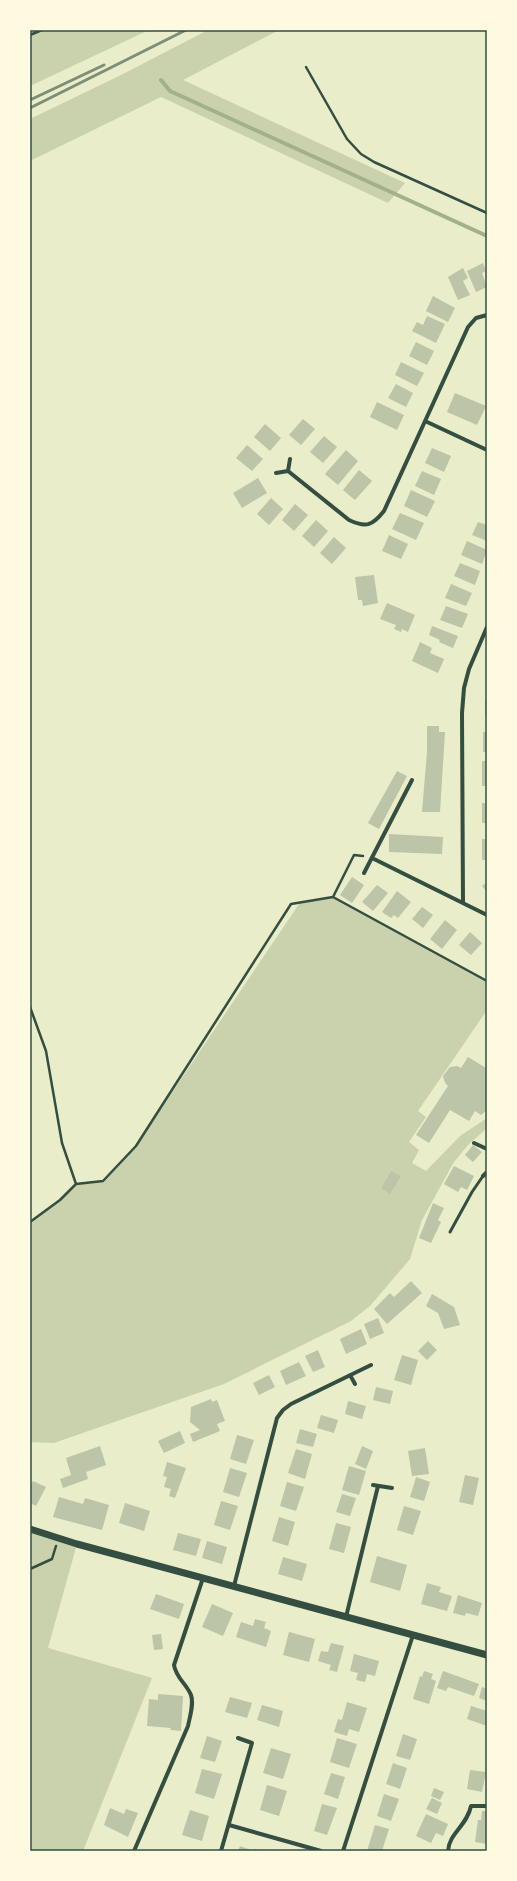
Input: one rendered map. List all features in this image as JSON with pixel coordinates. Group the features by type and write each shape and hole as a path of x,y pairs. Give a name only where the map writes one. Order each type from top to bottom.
{"street":[{"path":"276,473 288,471 349,520 359,524 369,524 376,521 384,511 468,327 476,318 487,314"},
{"path":"425,421 487,450"},
{"path":"288,471 290,460"},
{"path":"463,903 462,713 464,688 487,627"},
{"path":"364,873 412,780"},
{"path":"372,858 487,915"},
{"path":"474,1143 487,1149"},
{"path":"483,1176 487,1172"},
{"path":"234,1586 277,1418 283,1410 291,1404 371,1365"},
{"path":"350,1375 355,1384"},
{"path":"346,1617 376,1485 392,1488"},
{"path":"30,1530 487,1655"},
{"path":"134,1851 188,1726 192,1708 191,1695 175,1673 174,1665 203,1578"},
{"path":"343,1851 412,1635"},
{"path":"221,1851 252,1743 238,1738"},
{"path":"448,1851 449,1842 464,1824 471,1806 487,1806"},
{"path":"229,1825 321,1851"}],"lane":[{"path":"450,1232 472,1192 483,1176"}],"path":[{"path":"30,35 42,30"},
{"path":"306,67 347,138 361,154 374,162 487,213"},
{"path":"333,897 354,855 372,858"},
{"path":"30,1222 60,1200 76,1184 103,1181 136,1146 291,904 333,897 487,981"},
{"path":"30,1006 46,1051 62,1143 76,1184"},
{"path":"30,1569 52,1558 58,1538"}],"green space":[{"path":"30,30 149,30 30,86"},
{"path":"208,30 279,30 183,80 405,183 388,203 161,97 30,161 30,119 123,74"},
{"path":"333,897 487,981 487,1010 418,1111 426,1117 409,1142 419,1150 412,1163 426,1171 460,1136 487,1118 487,1128 468,1145 454,1162 422,1220 410,1259 370,1306 351,1321 224,1384 54,1443 30,1442 30,1222 60,1200 76,1184 103,1181 136,1146 299,904"},
{"path":"30,1529 77,1544 48,1648 152,1678 83,1851 30,1851"}],"building":[{"path":"483,263 486,271 482,273 487,287 476,292 467,271"},
{"path":"463,268 468,278 463,281 470,295 458,300 448,277"},
{"path":"433,296 455,308 448,322 426,311"},
{"path":"427,316 445,324 436,343 412,331 417,322 423,325"},
{"path":"416,342 434,351 427,365 409,356"},
{"path":"401,362 424,373 417,386 395,375"},
{"path":"396,384 413,393 406,407 388,398"},
{"path":"455,393 486,406 477,425 447,412"},
{"path":"377,402 404,415 397,430 370,417"},
{"path":"303,419 315,429 301,445 289,435"},
{"path":"265,424 281,438 270,451 254,437"},
{"path":"324,436 337,447 323,463 310,452"},
{"path":"247,445 263,459 252,471 236,458"},
{"path":"432,448 451,456 444,472 425,463"},
{"path":"346,450 358,461 338,485 325,474"},
{"path":"359,470 372,481 355,500 343,490"},
{"path":"422,471 441,479 434,495 415,486"},
{"path":"258,478 267,493 242,508 233,493"},
{"path":"411,490 435,501 427,517 404,506"},
{"path":"271,498 283,509 269,525 257,514"},
{"path":"295,504 308,515 294,531 282,520"},
{"path":"400,513 424,523 416,540 392,529"},
{"path":"316,520 328,531 314,547 302,536"},
{"path":"478,522 487,525 487,541 472,535"},
{"path":"389,535 408,544 401,559 382,551"},
{"path":"334,537 346,548 332,564 320,553"},
{"path":"467,541 487,550 482,564 461,555"},
{"path":"460,563 480,571 475,585 454,576"},
{"path":"374,575 378,603 363,606 362,600 358,600 355,577"},
{"path":"451,584 472,593 466,606 445,598"},
{"path":"387,603 415,615 408,632 402,629 401,632 394,629 396,625 380,619"},
{"path":"446,606 468,614 462,628 440,620"},
{"path":"432,626 458,636 453,648 439,642 440,640 429,635"},
{"path":"420,642 432,648 430,653 444,659 438,673 412,661"},
{"path":"485,700 487,700 487,715 485,715"},
{"path":"427,726 439,726 439,732 445,732 440,812 422,812 427,752"},
{"path":"483,732 487,732 487,752 483,752"},
{"path":"482,761 487,761 487,786 482,786"},
{"path":"397,771 407,776 379,829 368,823"},
{"path":"482,803 487,803 487,823 482,823"},
{"path":"389,834 443,837 442,854 389,852"},
{"path":"482,839 487,839 487,860 482,860"},
{"path":"352,877 364,885 352,903 340,895"},
{"path":"487,882 487,892 482,886"},
{"path":"377,885 388,893 373,911 362,902"},
{"path":"397,891 411,902 398,918 394,915 391,918 382,912"},
{"path":"422,907 433,915 423,928 412,919"},
{"path":"445,920 457,930 442,949 430,939"},
{"path":"470,932 482,943 471,955 459,945"},
{"path":"468,1057 486,1068 487,1066 487,1110 481,1115 475,1111 469,1121 450,1110 429,1143 416,1135 448,1086 445,1083 443,1076 450,1067 457,1066 461,1068"},
{"path":"473,1145 482,1152 473,1162 465,1155"},
{"path":"454,1166 474,1176 467,1190 461,1187 458,1192 444,1184"},
{"path":"391,1171 401,1176 390,1194 381,1188"},
{"path":"433,1203 444,1208 438,1220 441,1222 431,1243 419,1238"},
{"path":"411,1281 422,1293 387,1324 374,1309 390,1293 394,1297"},
{"path":"432,1294 454,1307 460,1325 444,1329 438,1313 426,1306"},
{"path":"378,1318 384,1333 370,1339 364,1324"},
{"path":"361,1329 367,1344 346,1354 340,1339"},
{"path":"428,1341 437,1350 427,1360 418,1351"},
{"path":"318,1350 325,1367 313,1372 305,1356"},
{"path":"402,1355 418,1360 411,1385 394,1380"},
{"path":"299,1362 306,1376 286,1385 280,1371"},
{"path":"269,1375 275,1387 259,1395 253,1383"},
{"path":"376,1387 393,1391 390,1404 373,1400"},
{"path":"211,1399 212,1402 217,1400 225,1421 217,1424 220,1431 193,1442 190,1434 200,1430 190,1422 191,1407"},
{"path":"348,1401 366,1406 362,1419 345,1414"},
{"path":"321,1415 338,1420 334,1433 317,1428"},
{"path":"300,1429 317,1434 313,1447 296,1443"},
{"path":"180,1431 185,1443 164,1453 158,1441"},
{"path":"237,1435 254,1440 246,1464 230,1459"},
{"path":"100,1446 106,1465 86,1472 88,1479 63,1488 60,1479 71,1475 66,1458"},
{"path":"362,1446 373,1451 366,1469 355,1464"},
{"path":"425,1448 429,1474 412,1476 408,1451"},
{"path":"296,1449 312,1454 305,1479 288,1473"},
{"path":"167,1462 186,1468 175,1498 169,1496 171,1489 164,1487 167,1477 163,1476"},
{"path":"349,1466 366,1471 359,1495 342,1490"},
{"path":"230,1468 247,1473 239,1497 223,1492"},
{"path":"465,1475 479,1478 473,1505 459,1502"},
{"path":"416,1477 430,1482 424,1501 410,1497"},
{"path":"33,1481 46,1487 36,1506 30,1503 30,1486"},
{"path":"287,1482 304,1487 296,1511 280,1506"},
{"path":"342,1494 356,1498 350,1516 336,1512"},
{"path":"59,1497 83,1504 85,1498 109,1505 102,1530 53,1517"},
{"path":"221,1501 238,1506 230,1530 214,1525"},
{"path":"125,1503 150,1511 144,1531 119,1523"},
{"path":"404,1506 421,1511 413,1535 397,1530"},
{"path":"279,1517 295,1522 288,1546 272,1541"},
{"path":"336,1523 351,1527 344,1553 329,1549"},
{"path":"178,1533 201,1539 196,1556 173,1550"},
{"path":"207,1541 227,1547 222,1564 202,1558"},
{"path":"377,1556 407,1565 400,1591 370,1582"},
{"path":"283,1557 307,1564 302,1581 278,1574"},
{"path":"427,1583 441,1587 439,1592 452,1596 447,1611 421,1604"},
{"path":"156,1594 184,1604 179,1619 150,1609"},
{"path":"458,1595 482,1603 478,1616 466,1613 465,1616 453,1613"},
{"path":"212,1604 233,1613 223,1636 202,1627"},
{"path":"255,1619 266,1622 264,1628 271,1631 266,1647 236,1637 241,1622 253,1626"},
{"path":"289,1632 315,1639 309,1662 283,1655"},
{"path":"161,1634 163,1649 154,1650 152,1635"},
{"path":"331,1643 344,1646 337,1672 329,1670 331,1665 318,1661 321,1651 328,1652"},
{"path":"354,1654 379,1661 375,1676 367,1674 365,1682 356,1680 358,1673 350,1671"},
{"path":"424,1671 433,1674 431,1679 436,1681 429,1704 413,1699 420,1676 422,1677"},
{"path":"443,1671 479,1684 474,1696 448,1687 446,1691 437,1688"},
{"path":"482,1687 487,1689 487,1701 479,1698"},
{"path":"158,1694 183,1696 181,1731 170,1730 171,1728 147,1726 149,1699 158,1700"},
{"path":"230,1697 252,1703 247,1718 225,1712"},
{"path":"347,1702 367,1708 359,1732 349,1729 347,1736 334,1732 338,1719 342,1720"},
{"path":"262,1705 283,1711 279,1727 257,1720"},
{"path":"471,1706 487,1711 487,1726 467,1719"},
{"path":"403,1734 417,1739 410,1760 396,1756"},
{"path":"207,1736 222,1741 215,1762 200,1758"},
{"path":"337,1738 357,1744 349,1768 330,1762"},
{"path":"271,1748 291,1754 283,1779 263,1773"},
{"path":"393,1763 407,1768 400,1789 386,1784"},
{"path":"202,1769 222,1774 214,1799 195,1793"},
{"path":"470,1770 486,1772 482,1792 467,1789"},
{"path":"331,1773 345,1777 338,1799 324,1794"},
{"path":"267,1785 287,1791 279,1816 260,1810"},
{"path":"434,1788 444,1792 440,1800 431,1796"},
{"path":"384,1794 399,1799 391,1821 377,1816"},
{"path":"432,1798 442,1803 437,1814 426,1809"},
{"path":"322,1804 337,1808 327,1835 314,1831"},
{"path":"110,1808 124,1814 126,1809 138,1813 128,1837 104,1825"},
{"path":"190,1810 209,1816 202,1841 182,1835"},
{"path":"482,1811 487,1811 487,1844 475,1842 478,1820 481,1820"},
{"path":"426,1814 448,1824 443,1836 436,1833 431,1843 416,1836"},
{"path":"375,1825 389,1829 382,1851 367,1851"},
{"path":"240,1846 254,1851 238,1851"}],"waterway":[{"path":"161,80 170,91 487,236"}],"railway":[{"path":"30,108 186,30"},
{"path":"30,100 104,65"}]}
